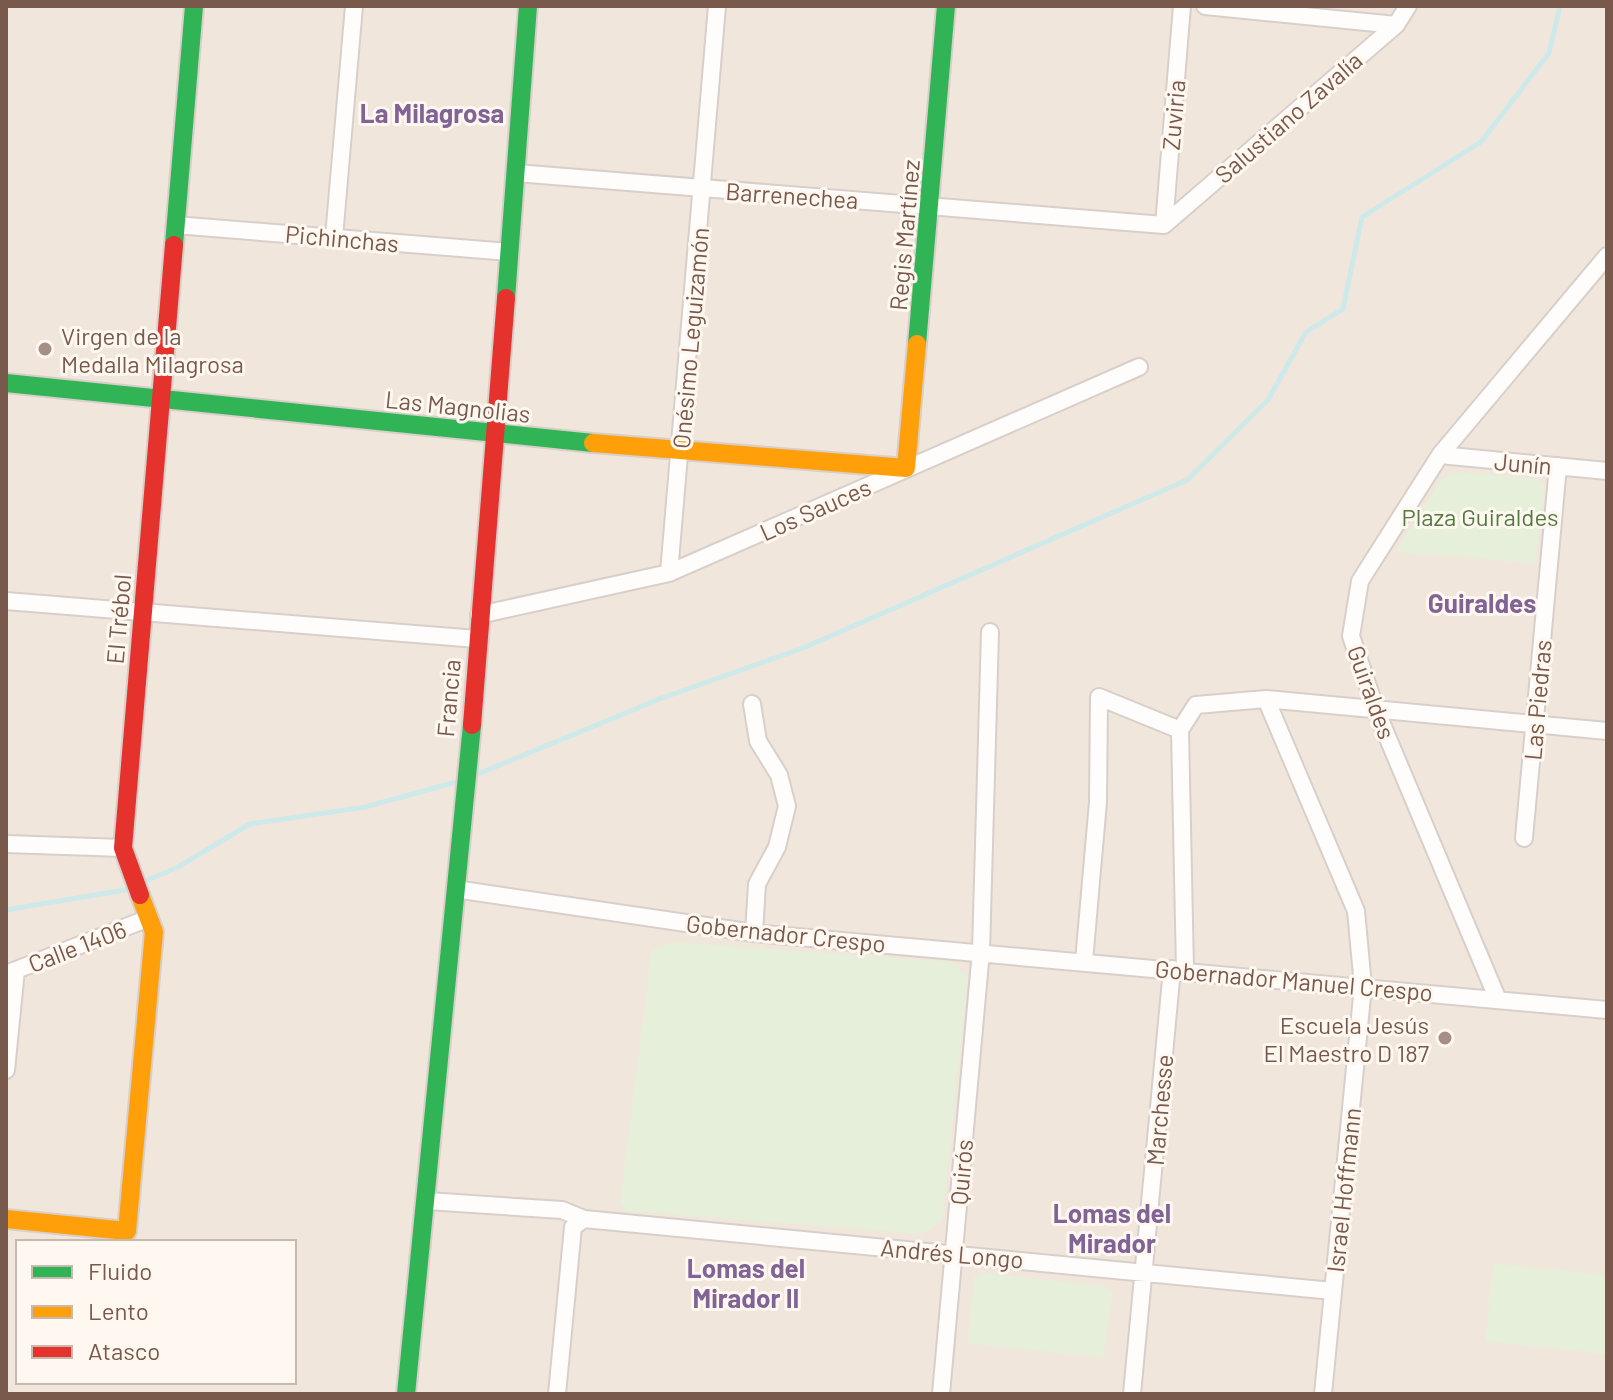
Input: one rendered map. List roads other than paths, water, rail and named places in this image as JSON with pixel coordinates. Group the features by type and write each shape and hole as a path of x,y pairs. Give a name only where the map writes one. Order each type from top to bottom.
{"street":[{"name":"El Trébol","path":"6,1219 127,1231 154,932 123,848 194,6"},
{"path":"334,237 354,6"},
{"name":"Francia","path":"406,1394 427,1201 496,434 528,6"},
{"name":"Onésimo Leguizamón","path":"669,573 717,6"},
{"name":"Regis Martínez","path":"906,468 946,6"},
{"name":"Zuviria","path":"1164,225 1182,6"},
{"path":"1205,6 1396,25"},
{"name":"Salustiano Zavalía","path":"1164,225 1396,25 1408,6"},
{"name":"Barrenechea","path":"516,173 1164,225"},
{"name":"Pichinchas","path":"175,225 509,252"},
{"name":"Guiraldes","path":"1498,1000 1376,710 1351,636 1360,581 1440,455 1607,256"},
{"name":"Los Sauces","path":"479,615 669,573 1139,367"},
{"name":"Las Magnolias","path":"6,383 681,452 906,468"},
{"name":"Junín","path":"1440,455 1607,471"},
{"name":"Las Piedras","path":"1524,838 1558,466"},
{"path":"6,601 142,615 477,639"},
{"name":"Quirós","path":"941,1394 981,951 990,632"},
{"path":"1084,961 1098,802 1099,697 1180,730 1196,705 1266,699 1607,731"},
{"name":"Israel Hoffmann","path":"1266,699 1356,911 1363,986 1323,1394"},
{"path":"752,704 758,741 779,775 787,806 777,847 757,884 754,933"},
{"name":"Marchesse","path":"1132,1394 1179,970 1180,730"},
{"path":"6,844 123,848"},
{"name":"Gobernador Crespo","path":"455,889 754,933 981,951"},
{"name":"Calle 1406","path":"11,972 149,918"},
{"name":"Gobernador Manuel Crespo","path":"981,951 1607,1010"},
{"path":"6,1070 11,972"},
{"name":"Andrés Longo","path":"427,1201 562,1210 578,1223 954,1252 1333,1291"},
{"path":"557,1394 578,1223"}],"waterway":[{"path":"473,776 662,698 803,648 1187,480 1268,400 1306,332 1343,309 1362,217 1481,142 1549,53 1560,6"},
{"path":"148,880 178,867 250,824 365,807 460,781"},
{"path":"6,910 125,890"}],"place":[{"name":"Virgen de la Medalla Milagrosa","path":"45,349"},
{"name":"Escuela Jesús El Maestro D 187","path":"1445,1038"}],"district":[{"name":"La Milagrosa","path":"432,112"},
{"name":"Guiraldes","path":"1482,602"},
{"name":"Lomas del Mirador","path":"1112,1227"},
{"name":"Lomas del Mirador II","path":"746,1282"}],"park label":[{"name":"Plaza Guiraldes","path":"1480,516"}]}
